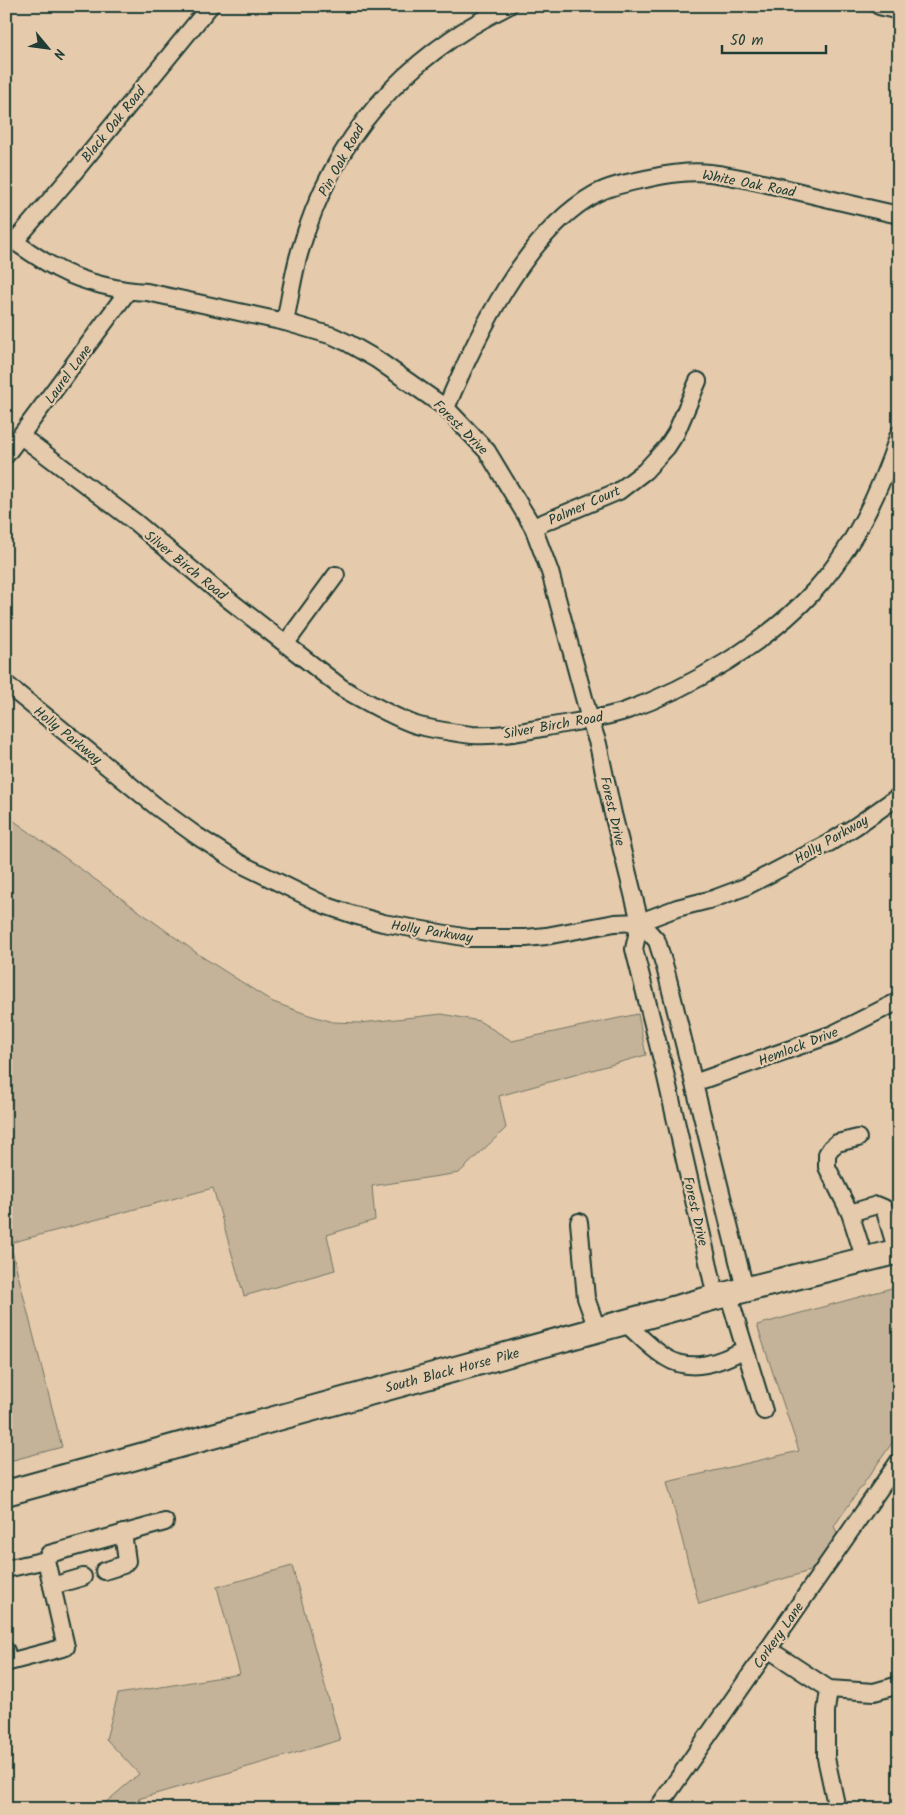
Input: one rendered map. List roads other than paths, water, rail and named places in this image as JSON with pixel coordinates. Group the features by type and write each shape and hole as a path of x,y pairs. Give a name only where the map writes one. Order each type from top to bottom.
{"highway":[{"name":"South Black Horse Pike","path":"6,1493 730,1293 898,1252"}],"street":[{"name":"Black Oak Road","path":"10,238 76,170 210,6"},
{"name":"Pin Oak Road","path":"285,322 296,266 305,234 330,174 355,131 376,105 418,64 462,30 508,6"},
{"path":"879,6 899,11"},
{"name":"White Oak Road","path":"446,408 475,345 499,302 540,240 557,222 597,193 628,183 660,176 709,173 899,215"},
{"name":"Forest Drive","path":"10,238 58,269 80,278 128,291 147,292 285,322 333,336 390,368 446,408 487,451 533,527 550,572 598,744 640,922 634,949 663,1064 730,1293"},
{"name":"Laurel Lane","path":"6,455 128,291"},
{"name":"Palmer Court","path":"533,527 619,490 645,471 667,447 676,433 698,381"},
{"name":"Silver Birch Road","path":"21,436 135,522 215,589 342,688 358,698 417,725 472,735 511,734 590,720 640,705 698,678 726,661 792,612 826,577 854,536 882,477 899,434"},
{"path":"286,643 336,575"},
{"name":"Holly Parkway","path":"6,684 144,796 197,836 252,870 327,906 383,923 469,938 536,937 616,923 640,922 677,908 713,900 745,887 829,843 899,796"},
{"name":"Forest Drive","path":"640,922 657,941 694,1083 730,1293"},
{"name":"Hemlock Drive","path":"694,1083 818,1040 899,1000"},
{"path":"858,1138 837,1143 831,1148 827,1154 827,1167 850,1213 865,1260"},
{"path":"850,1213 877,1205 884,1208 898,1252"},
{"path":"579,1222 586,1298 597,1329"},
{"path":"730,1293 764,1412"},
{"path":"624,1322 665,1358 684,1365 711,1363 745,1349"},
{"name":"Corkery Lane","path":"657,1809 899,1461"},
{"path":"7,1655 9,1662 66,1647 46,1560 49,1554 165,1522"},
{"path":"104,1571 124,1565 126,1561 127,1553 123,1533"},
{"path":"6,1569 46,1560"},
{"path":"52,1586 83,1577"},
{"path":"768,1649 829,1689 874,1692 899,1685"},
{"path":"829,1689 826,1710 826,1758 837,1809"}]}
